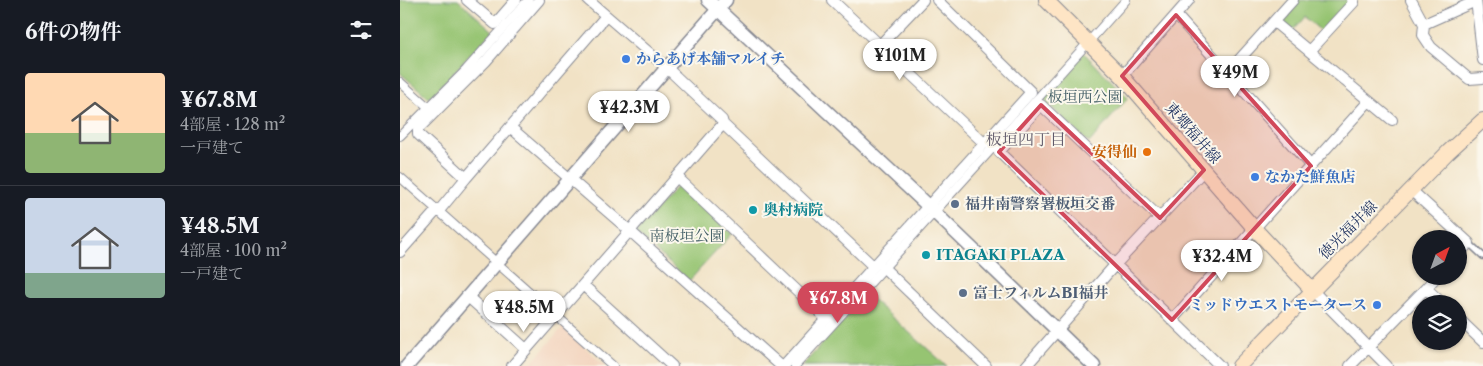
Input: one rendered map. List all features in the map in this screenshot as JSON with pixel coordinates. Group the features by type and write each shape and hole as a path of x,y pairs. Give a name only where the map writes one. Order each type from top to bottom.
{"main road":[{"name":"東郷福井線","path":"1046,0 1122,76 1254,228 1312,290"},
{"name":"徳光福井線","path":"1239,366 1448,152 1483,120"}],"street":[{"path":"467,0 494,24 516,0"},
{"path":"400,136 466,70 528,0"},
{"path":"466,178 418,134 418,129 486,61 539,0"},
{"path":"588,0 668,68 722,120 723,124 986,366"},
{"path":"708,0 722,4 1094,366"},
{"path":"832,0 985,144"},
{"path":"880,45 923,0"},
{"path":"931,209 1031,92 937,0"},
{"path":"1093,37 1126,0"},
{"path":"1122,76 1189,0"},
{"path":"1228,72 1293,0"},
{"path":"1309,51 1354,2 1352,0"},
{"path":"1411,0 1424,24 1423,35 1432,48 1469,79 1483,78"},
{"path":"1424,24 1476,0 1483,60"},
{"path":"407,366 722,4"},
{"path":"1176,15 1311,166"},
{"path":"401,249 438,211 606,16"},
{"path":"1274,22 1392,120"},
{"path":"795,366 878,267 1084,46"},
{"path":"400,82 428,107"},
{"path":"1172,320 1369,101"},
{"path":"1160,218 1041,105 998,152 1220,366"},
{"path":"512,366 723,124"},
{"path":"510,127 782,366 826,318 878,267"},
{"path":"1026,366 1204,170"},
{"path":"677,177 826,318"},
{"path":"400,178 613,366"},
{"path":"1411,190 1469,243"},
{"path":"583,285 672,366"},
{"path":"1350,366 1429,285"},
{"path":"1426,288 1433,295"},
{"path":"1312,290 1387,366"},
{"path":"467,296 526,349"},
{"path":"1467,327 1483,342"}],"lane":[{"path":"1469,243 1483,256"}],"highlighted area":[{"path":"1176,15 1311,166 1172,320 999,152 1041,105 1160,218 1204,170 1122,76"}],"shaded area":[{"path":"563,327 605,366 529,366"}],"green space":[{"path":"400,0 458,0 493,31 429,98 400,73"},
{"path":"1298,0 1347,0 1350,3 1322,32 1305,17 1291,32 1279,21"},
{"name":"板垣西公園","path":"1083,52 1128,98 1089,143 1042,98"},
{"name":"南板垣公園","path":"679,184 732,234 689,281 636,233"},
{"path":"867,295 947,366 802,366"}],"place":[{"name":"からあげ本舗マルイチ","path":"626,59"},
{"name":"安得仙","path":"1147,152"},
{"name":"なかた鮮魚店","path":"1255,177"},
{"name":"福井南警察署板垣交番","path":"955,204"},
{"name":"奥村病院","path":"753,210"},
{"name":"ITAGAKI PLAZA","path":"926,255"},
{"name":"富士フィルムBI福井","path":"963,293"},
{"name":"ミッドウエストモータース","path":"1377,305"}],"district":[{"name":"板垣四丁目","path":"1026,139"}]}
